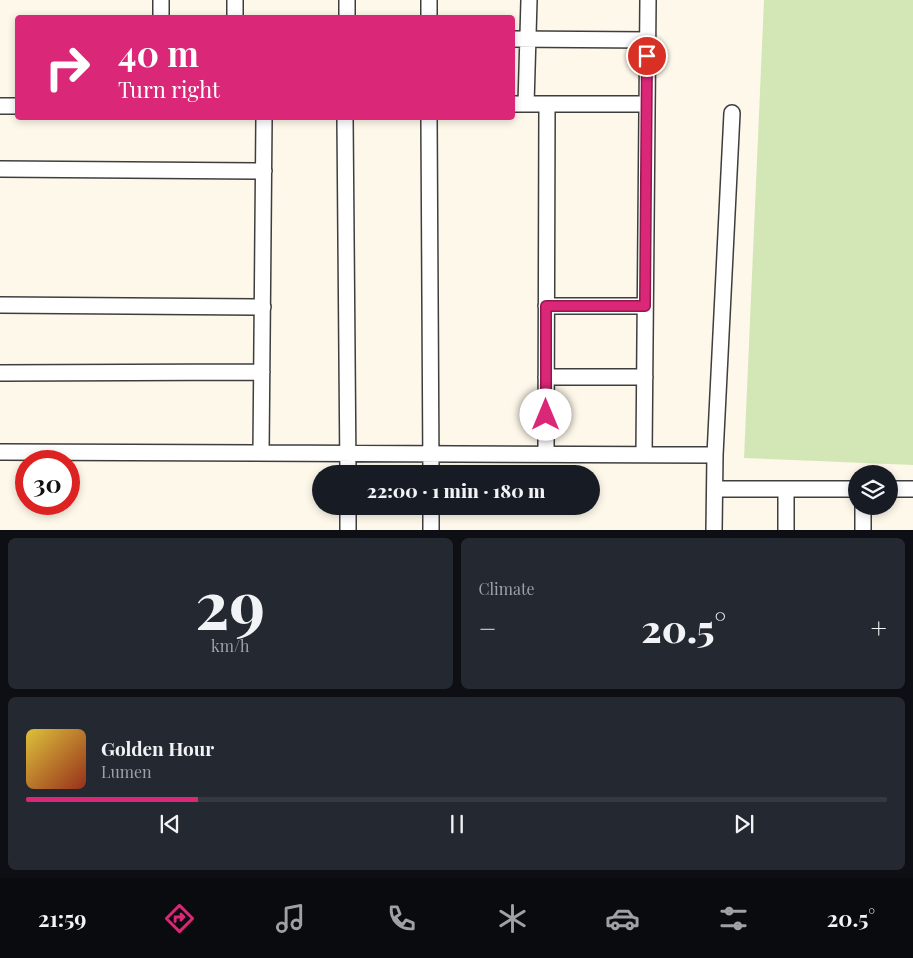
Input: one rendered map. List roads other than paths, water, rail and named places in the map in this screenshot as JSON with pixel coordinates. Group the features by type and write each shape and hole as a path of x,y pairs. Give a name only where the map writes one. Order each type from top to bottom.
{"street":[{"path":"161,0 161,15"},
{"path":"235,0 235,15"},
{"path":"347,0 347,15"},
{"path":"429,0 429,15"},
{"path":"530,0 529,39 519,104 647,104"},
{"path":"644,454 648,0"},
{"path":"515,39 648,40"},
{"path":"546,454 547,104"},
{"path":"0,106 15,106"},
{"path":"714,530 715,455 732,113"},
{"path":"261,453 264,120"},
{"path":"346,120 348,465"},
{"path":"430,120 431,465"},
{"path":"0,169 264,171"},
{"path":"0,305 262,307"},
{"path":"546,306 645,306"},
{"path":"0,373 262,372"},
{"path":"546,377 645,377"},
{"path":"0,452 715,455"},
{"path":"715,489 848,489"},
{"path":"786,489 786,530"},
{"path":"898,489 913,489"},
{"path":"348,515 348,530"},
{"path":"431,515 431,530"},
{"path":"863,515 863,530"}]}
